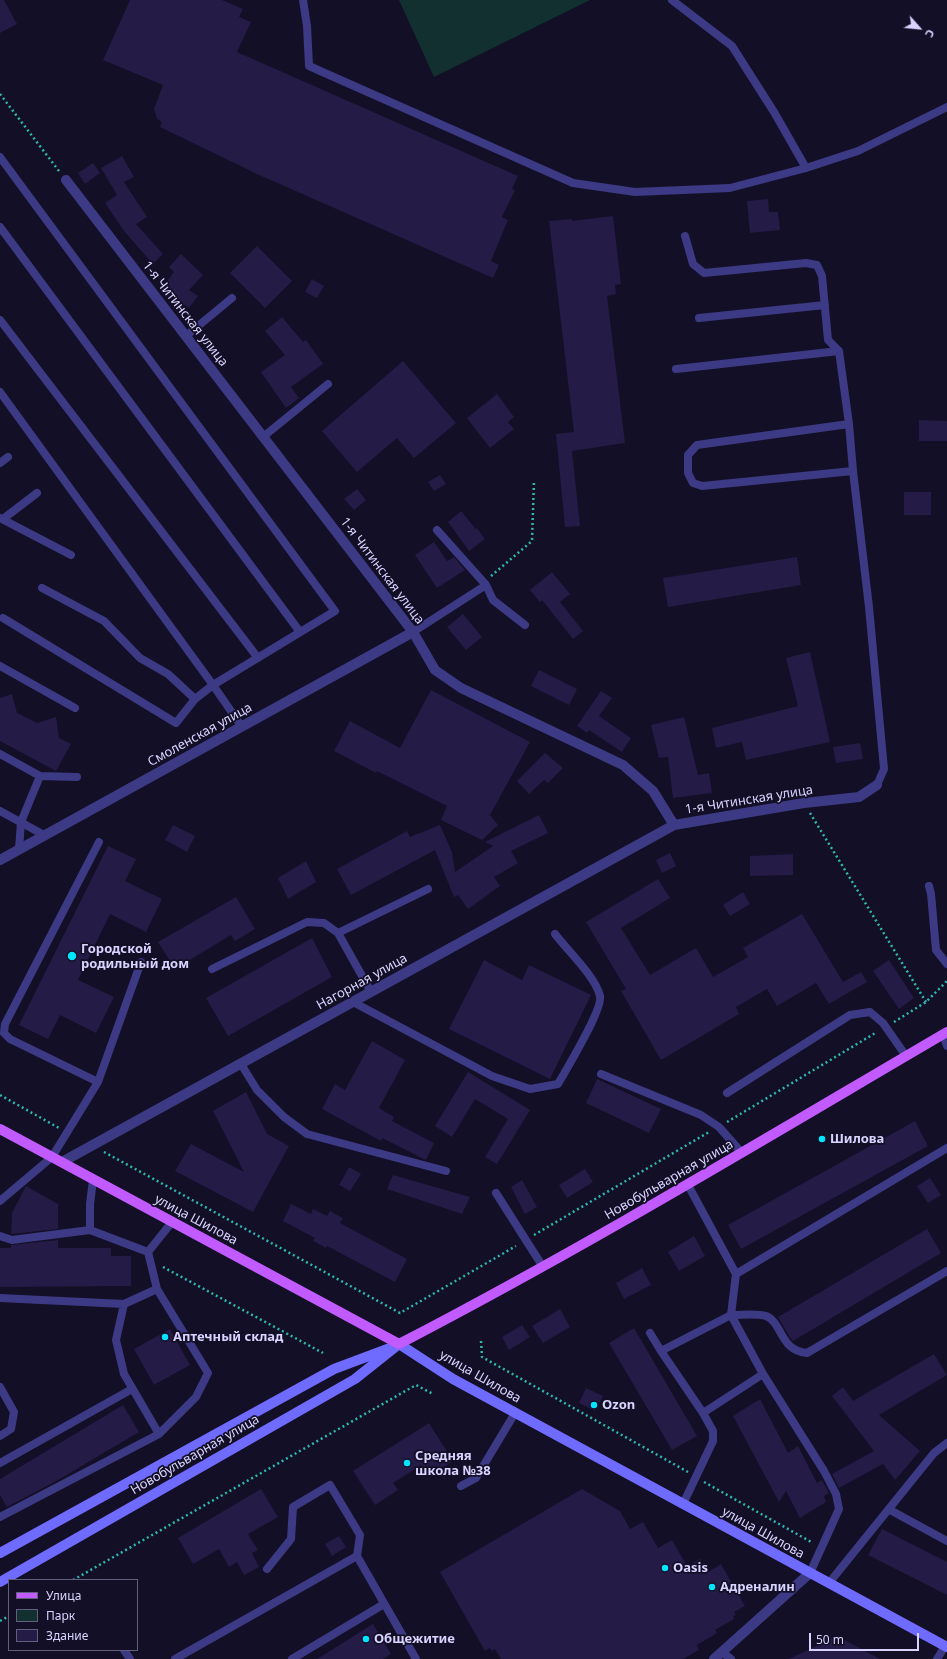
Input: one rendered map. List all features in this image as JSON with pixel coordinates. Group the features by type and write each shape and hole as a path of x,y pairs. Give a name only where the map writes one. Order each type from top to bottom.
{"main road":[{"name":"Новобульварная улица","path":"0,1553 334,1369 399,1344 543,1267 688,1185 945,1033"},
{"name":"улица Шилова","path":"0,1129 399,1344 453,1379 946,1647"},
{"name":"Новобульварная улица","path":"0,1582 355,1379 399,1344"}],"street":[{"name":"1-я Читинская улица","path":"66,180 413,632 435,670 461,688 623,765 653,791 674,825 804,803 859,797 877,785"},
{"name":"Смоленская улица","path":"0,860 413,632"},
{"name":"Нагорная улица","path":"62,1162 674,825"},
{"path":"718,1656 810,1573"}],"lane":[{"path":"303,0 307,26 309,66 573,183 635,192 730,188 806,168 858,151 947,107"},
{"path":"672,0 732,46 774,112 806,168"},
{"path":"0,157 335,611 213,685 195,699 176,723 3,618"},
{"path":"0,227 300,632"},
{"path":"686,236 693,264 704,273 806,263 817,265 822,276 828,340 839,351 849,424 869,607 884,769 877,785"},
{"path":"186,336 232,298"},
{"path":"699,318 825,305"},
{"path":"0,320 258,658"},
{"path":"676,369 839,351"},
{"path":"263,437 328,384"},
{"path":"0,392 242,727"},
{"path":"849,424 697,445 688,455 688,473 693,482 702,486 853,471"},
{"path":"0,463 8,457"},
{"path":"36,492 2,518 72,555"},
{"path":"437,530 486,585 493,600 525,625"},
{"path":"413,632 486,585"},
{"path":"42,588 104,621 140,658 168,674 195,699"},
{"path":"0,666 75,708"},
{"path":"0,754 40,776 76,778"},
{"path":"19,849 21,822 40,776"},
{"path":"0,811 44,835"},
{"path":"98,1082 10,1039 4,1033 5,1024 99,842"},
{"path":"929,886 936,950 947,964"},
{"path":"338,933 428,889"},
{"path":"212,969 307,922 324,923 338,933 371,992"},
{"path":"353,1002 492,1076 530,1088 558,1084 590,1026 601,998 595,983 555,934"},
{"path":"0,1202 52,1157 98,1082 141,962"},
{"path":"727,1093 850,1015 870,1012 885,1027 906,1056"},
{"path":"945,1033 947,1046"},
{"path":"240,1064 257,1090 284,1117 307,1134 446,1171"},
{"path":"601,1074 701,1115 719,1127 742,1153"},
{"path":"736,1274 947,1148"},
{"path":"90,1230 90,1204 94,1180"},
{"path":"688,1185 736,1274 731,1315 764,1374 824,1471 836,1494 840,1509 810,1573"},
{"path":"496,1193 543,1267"},
{"path":"148,1252 172,1222"},
{"path":"0,1236 12,1240 90,1230 148,1252"},
{"path":"0,1517 159,1434 196,1396 208,1373 157,1289 148,1252"},
{"path":"661,1351 731,1315 766,1316 772,1320 790,1347 807,1353 947,1271"},
{"path":"0,1298 124,1304 157,1289"},
{"path":"124,1304 116,1340 124,1374 159,1434"},
{"path":"650,1333 703,1413 713,1431 713,1441 683,1504"},
{"path":"703,1413 764,1374"},
{"path":"0,1387 14,1412 11,1429 0,1436"},
{"path":"0,1463 132,1389"},
{"path":"461,1486 476,1478 515,1412"},
{"path":"829,1584 890,1510 934,1453 947,1443"},
{"path":"267,1569 291,1540 293,1507 330,1485 360,1535 357,1556 416,1659"},
{"path":"890,1510 947,1541"},
{"path":"175,1659 357,1556"},
{"path":"292,1659 384,1604"},
{"path":"937,1659 946,1647"},
{"path":"718,1656 731,1659"}],"path":[{"path":"0,94 66,180"},
{"path":"486,585 490,577 532,540 534,480"},
{"path":"804,803 926,1002"},
{"path":"91,1146 400,1313 719,1127 885,1027 926,1002 947,981"},
{"path":"0,1095 68,1133"},
{"path":"151,1261 323,1352"},
{"path":"481,1341 482,1357 821,1548"},
{"path":"75,1579 416,1385 433,1394"}],"green space":[{"path":"399,0 590,0 434,77"}],"building":[{"path":"0,0 4,0 17,24 0,33"},
{"path":"130,0 222,0 243,9 239,17 251,22 237,52 518,176 512,189 515,190 502,217 508,220 491,261 499,265 493,278 257,174 160,127 162,122 157,119 154,109 163,85 103,60"},
{"path":"122,156 134,177 124,182 147,217 136,224 163,254 153,264 124,231 105,203 117,195 101,168"},
{"path":"93,163 100,173 85,184 78,173"},
{"path":"768,199 769,212 778,212 780,230 750,233 747,201"},
{"path":"613,216 621,284 615,285 616,294 607,296 625,443 572,451 580,526 565,527 556,434 574,432 549,221 572,219 572,221"},
{"path":"257,246 292,281 265,308 230,273"},
{"path":"181,254 203,275 189,290 198,296 189,308 162,288 174,272 169,267"},
{"path":"312,279 324,286 317,298 305,292"},
{"path":"282,317 303,342 306,340 323,364 291,387 299,398 286,408 261,372 285,355 265,331"},
{"path":"403,361 456,423 414,458 397,438 357,472 322,431"},
{"path":"497,394 514,417 508,422 514,429 490,448 467,418"},
{"path":"919,420 947,421 947,441 919,441"},
{"path":"440,475 446,484 434,491 428,482"},
{"path":"357,489 366,500 354,510 344,499"},
{"path":"904,492 931,492 931,515 904,515"},
{"path":"461,511 485,539 469,551 448,522"},
{"path":"434,542 447,561 454,557 465,570 437,588 415,555"},
{"path":"797,557 801,585 668,607 663,578"},
{"path":"552,572 570,594 560,602 583,631 573,639 542,600 540,602 530,590"},
{"path":"463,614 482,637 466,650 447,627"},
{"path":"810,652 830,742 746,760 742,742 716,748 712,728 798,706 786,658"},
{"path":"539,670 577,689 569,705 531,686"},
{"path":"431,690 530,742 490,815 498,825 482,840 441,820 447,806 377,771 376,773 334,751 350,721 400,748"},
{"path":"601,691 612,698 599,716 631,738 622,752 589,730 587,733 577,726"},
{"path":"12,694 17,713 37,723 56,717 59,738 71,744 56,771 0,741 0,698"},
{"path":"684,717 698,775 709,773 712,793 673,798 668,757 659,758 651,725"},
{"path":"860,743 863,759 836,763 833,747"},
{"path":"545,753 563,768 548,783 544,780 529,794 517,781"},
{"path":"539,815 548,833 511,851 518,863 494,877 500,886 468,909 458,895 454,897 435,850 351,895 337,869 407,831 410,837 440,825 452,852 455,872 493,846 485,842"},
{"path":"173,825 195,836 187,852 165,840"},
{"name":"Городской родильный дом","path":"108,846 136,859 125,881 162,899 146,932 110,914 78,980 114,997 96,1033 60,1015 48,1039 19,1025"},
{"path":"670,853 676,866 662,873 656,860"},
{"path":"793,854 793,875 750,876 750,856"},
{"path":"306,861 316,882 288,899 278,878"},
{"path":"658,879 670,898 621,928 650,975 696,948 713,977 748,957 743,948 802,914 843,982 861,972 867,982 829,1004 816,983 777,1006 767,989 736,1007 739,1014 661,1060 621,991 626,989 586,922"},
{"path":"743,892 750,904 730,916 723,905"},
{"path":"236,897 255,929 235,941 231,935 175,969 158,942"},
{"path":"312,938 332,977 228,1036 206,998"},
{"path":"484,960 522,980 529,965 591,995 550,1079 449,1029"},
{"path":"889,960 914,998 899,1009 873,971"},
{"path":"372,1041 405,1060 379,1108 394,1117 392,1121 434,1143 426,1160 382,1138 381,1141 322,1109 335,1084 345,1090"},
{"path":"468,1072 530,1110 497,1164 485,1157 508,1119 475,1099 452,1137 435,1126"},
{"path":"597,1079 661,1109 649,1133 586,1103"},
{"path":"246,1092 267,1134 289,1146 253,1212 175,1171 191,1144 244,1172 213,1111"},
{"path":"915,1121 928,1146 741,1249 728,1225"},
{"path":"349,1167 361,1174 350,1191 339,1185"},
{"path":"585,1169 593,1182 567,1198 559,1185"},
{"path":"393,1175 470,1197 462,1214 387,1189"},
{"path":"930,1178 941,1195 928,1203 917,1186"},
{"path":"522,1180 537,1207 525,1214 511,1187"},
{"path":"26,1186 58,1204 58,1229 11,1234 12,1213"},
{"path":"291,1204 311,1214 313,1209 327,1216 330,1211 343,1218 340,1223 407,1259 395,1282 327,1246 326,1248 313,1241 315,1238 283,1221"},
{"path":"927,1229 941,1253 793,1341 791,1339 778,1317"},
{"path":"694,1236 705,1256 679,1271 668,1252"},
{"path":"58,1240 58,1248 111,1248 111,1256 131,1256 131,1286 0,1287 0,1248 11,1248 11,1245"},
{"path":"642,1268 651,1285 624,1299 616,1283"},
{"path":"560,1309 570,1327 543,1343 532,1326"},
{"path":"522,1325 530,1337 509,1350 502,1337"},
{"path":"634,1328 697,1436 672,1450 609,1343"},
{"path":"170,1329 190,1365 154,1385 134,1349"},
{"path":"934,1354 947,1375 879,1415 920,1451 895,1480 883,1464 839,1488 832,1474 874,1451 832,1396 843,1387 853,1401"},
{"path":"586,1388 603,1396 595,1411 579,1403"},
{"path":"760,1399 788,1453 798,1446 817,1483 822,1480 829,1493 824,1496 826,1502 800,1518 786,1491 779,1502 733,1416"},
{"path":"123,1405 139,1432 58,1480 7,1507 0,1495 0,1479"},
{"name":"Средняя школа №38","path":"429,1423 453,1461 428,1477 421,1465 393,1483 398,1490 375,1505 353,1471"},
{"path":"261,1489 278,1517 248,1534 258,1550 252,1553 259,1567 244,1575 237,1562 229,1567 219,1549 193,1564 178,1538"},
{"path":"582,1489 620,1511 630,1529 643,1522 658,1548 672,1540 687,1566 700,1559 708,1572 721,1564 745,1606 734,1612 736,1615 733,1616 734,1619 715,1630 717,1633 697,1645 699,1650 683,1659 501,1659 495,1649 492,1651 490,1648 485,1651 440,1572"},
{"path":"882,1529 947,1562 947,1595 868,1555"},
{"path":"339,1536 346,1547 332,1556 325,1544"},
{"name":"Общежитие","path":"373,1624 391,1654 383,1659 317,1659"},
{"path":"837,1636 880,1659 789,1659"}],"place":[{"name":"Городской родильный дом","path":"72,956"},
{"name":"Шилова","path":"822,1139"},
{"name":"Аптечный склад","path":"165,1337"},
{"name":"Ozon","path":"594,1405"},
{"name":"Средняя школа №38","path":"407,1463"},
{"name":"Oasis","path":"665,1568"},
{"name":"Адреналин","path":"712,1587"},
{"name":"Общежитие","path":"366,1639"}]}
